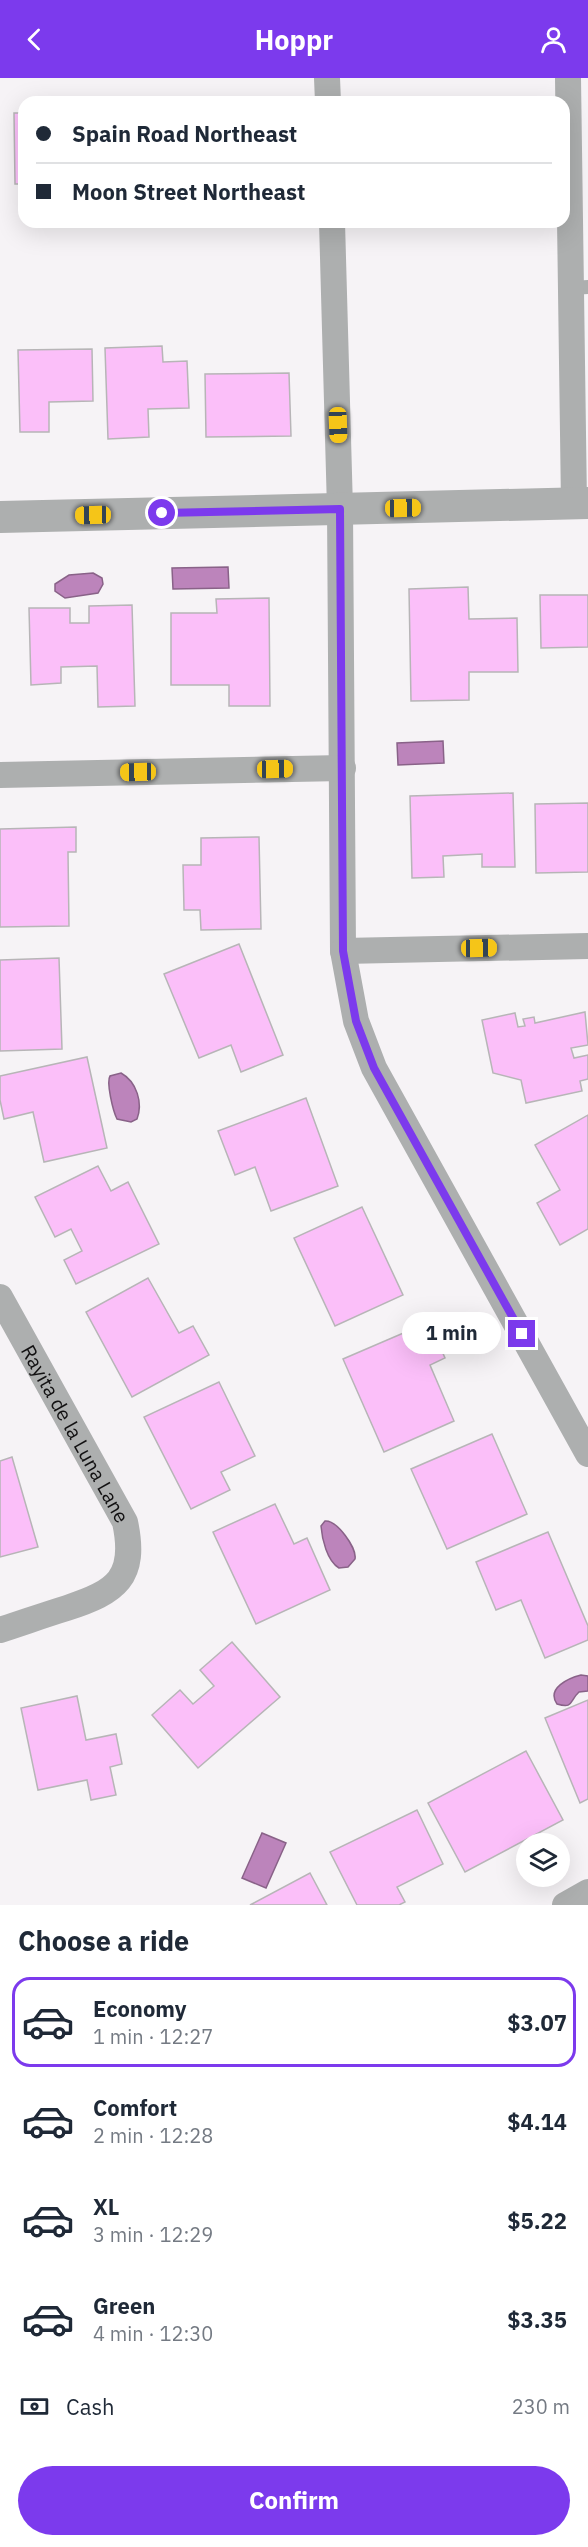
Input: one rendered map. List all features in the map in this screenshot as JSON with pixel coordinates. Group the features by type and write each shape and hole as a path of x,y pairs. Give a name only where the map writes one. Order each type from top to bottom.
{"street":[{"path":"327,78 328,96"},
{"path":"568,78 569,96"},
{"path":"0,518 581,503 580,287 570,113"},
{"path":"332,228 340,509 343,951 356,1021 374,1068 588,1454"},
{"path":"0,775 343,768"},
{"path":"343,951 588,946"},
{"name":"Rayita de la Luna Lane","path":"0,1297 124,1522 129,1546 127,1565 113,1588 96,1598 0,1630"},
{"path":"565,1905 588,1892"}],"shaded area":[{"path":"228,567 229,588 173,589 172,568"},
{"path":"93,573 102,578 103,584 98,593 65,598 55,591 55,584 69,575"},
{"path":"443,741 444,763 398,765 397,743"},
{"path":"121,1073 135,1087 139,1100 137,1119 131,1122 117,1119 110,1097 110,1076"},
{"path":"325,1521 335,1525 353,1548 355,1559 348,1567 339,1568 328,1555 321,1526"},
{"path":"581,1675 588,1676 588,1691 579,1692 569,1705 557,1704 554,1693 560,1685"},
{"path":"262,1833 286,1843 266,1888 242,1878"}],"building":[{"path":"14,113 18,113 18,184 15,184"},
{"path":"162,346 163,362 187,361 189,408 148,409 149,437 108,439 105,348"},
{"path":"92,349 93,401 49,402 49,432 20,432 18,350"},
{"path":"289,373 291,436 206,437 205,374"},
{"path":"468,587 469,619 517,618 518,672 469,672 469,700 411,701 409,589"},
{"path":"540,595 588,595 588,647 541,648"},
{"path":"269,598 270,706 229,706 229,685 171,685 171,613 217,613 216,599"},
{"path":"132,605 135,706 98,707 97,666 61,667 61,683 31,685 29,608 70,608 70,623 89,623 89,606"},
{"path":"513,793 515,867 482,867 482,854 443,856 444,877 412,878 410,796"},
{"path":"588,803 588,872 536,873 535,804"},
{"path":"76,827 76,852 68,852 69,926 0,927 0,829"},
{"path":"259,837 261,929 201,930 200,910 184,910 183,865 201,865 201,838"},
{"path":"239,944 283,1055 241,1072 231,1045 199,1058 164,974"},
{"path":"59,958 62,1049 0,1051 0,960"},
{"path":"585,1012 588,1045 571,1048 574,1058 588,1055 588,1079 580,1081 582,1091 526,1103 521,1080 493,1073 482,1020 515,1013 518,1027 525,1026 523,1019 534,1017 535,1023"},
{"path":"87,1057 107,1148 44,1162 33,1112 4,1119 0,1100 0,1076"},
{"path":"306,1098 338,1186 271,1211 255,1167 235,1175 218,1131"},
{"path":"588,1115 588,1229 560,1245 537,1203 560,1190 535,1145"},
{"path":"98,1166 111,1191 128,1182 159,1244 76,1284 64,1260 82,1251 71,1229 55,1237 35,1197"},
{"path":"362,1207 403,1295 335,1326 294,1238"},
{"path":"148,1278 179,1333 193,1326 209,1355 132,1397 86,1312"},
{"path":"429,1322 445,1358 430,1365 454,1421 384,1452 343,1359"},
{"path":"219,1382 255,1456 221,1472 230,1490 191,1509 144,1417"},
{"path":"492,1434 527,1514 447,1549 411,1469"},
{"path":"12,1457 38,1547 0,1557 0,1461"},
{"path":"275,1504 294,1544 307,1538 330,1590 256,1624 213,1532"},
{"path":"548,1532 588,1626 588,1640 545,1658 521,1600 496,1610 476,1562"},
{"path":"232,1642 280,1697 198,1768 152,1715 180,1690 193,1704 214,1686 200,1670"},
{"path":"77,1696 86,1740 116,1734 122,1764 110,1767 116,1795 91,1800 87,1780 38,1790 21,1708"},
{"path":"588,1700 588,1799 580,1803 545,1718"},
{"path":"526,1751 563,1820 538,1833 516,1833 516,1845 465,1872 428,1803"},
{"path":"417,1810 443,1864 397,1887 405,1902 399,1905 357,1905 330,1852"},
{"path":"310,1873 327,1905 250,1905"}],"route":[{"path":"162,513 340,509 343,951 356,1021 374,1068 522,1334"}]}
